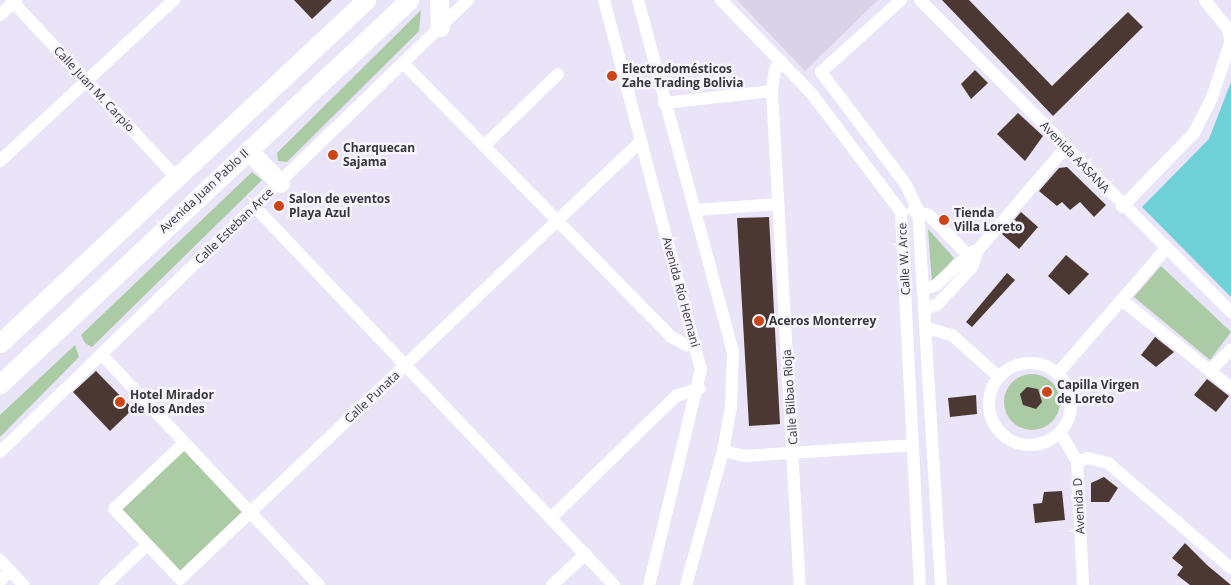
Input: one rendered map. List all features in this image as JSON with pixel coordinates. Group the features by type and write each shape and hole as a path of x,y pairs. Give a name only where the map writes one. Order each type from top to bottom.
{"highway":[{"path":"0,343 366,0"},
{"name":"Avenida Juan Pablo II","path":"0,384 410,0"},
{"path":"439,0 440,27"},
{"path":"248,150 280,182"}],"street":[{"path":"0,161 174,0"},
{"name":"Calle Esteban Arce","path":"0,452 468,0"},
{"name":"Avenida Río Hernani","path":"604,0 640,143 696,344 700,388 649,585"},
{"path":"638,0 664,102 696,210 734,351 731,407 723,451 686,585"},
{"name":"Calle W. Arce","path":"721,0 782,62 901,212 920,585"},
{"name":"Calle W. Arce","path":"901,0 821,72 905,183 918,210 926,309 941,585"},
{"name":"Avenida AASANA","path":"920,0 1122,207 1231,312"},
{"path":"1122,207 1194,133 1212,98 1230,36 1221,16 1205,0"},
{"path":"0,14 13,1"},
{"name":"Calle Juan M. Carpio","path":"13,1 176,178"},
{"name":"Calle Bilbao Rioja","path":"782,62 775,69 772,91 794,452 800,585"},
{"path":"403,64 671,337 687,345 696,344"},
{"path":"484,146 558,74"},
{"path":"664,102 772,91"},
{"name":"Calle Punata","path":"147,545 180,579 640,143"},
{"path":"924,289 936,285 972,252 1066,148"},
{"path":"696,210 778,204"},
{"path":"255,207 407,364 614,585"},
{"path":"901,212 918,210 930,215 972,252"},
{"path":"1058,373 1165,250"},
{"path":"926,309 938,304 966,273 972,252"},
{"path":"1122,300 1231,388"},
{"path":"926,328 952,335 999,377"},
{"path":"1210,371 1231,349"},
{"path":"102,355 319,585"},
{"path":"1024,363 1045,365 1058,373 1071,402 1060,432 1036,444 1019,443 1003,434 990,411 991,393 999,377 1024,363"},
{"path":"551,518 676,396 700,388"},
{"name":"Avenida D","path":"1060,432 1077,462 1083,585"},
{"path":"105,585 147,545 114,509 184,443"},
{"path":"723,451 744,456 912,445"},
{"path":"1077,462 1088,458 1108,464 1231,568"},
{"path":"552,585 586,554"},
{"path":"0,560 23,585"},
{"path":"0,581 10,571"}],"shaded area":[{"path":"737,0 878,0 805,71"},
{"path":"421,10 419,31 287,162 278,161 277,153"},
{"path":"1231,82 1231,297 1142,207 1209,139"},
{"path":"252,172 262,180 92,347 85,343 81,335"},
{"path":"928,229 954,258 932,283"},
{"path":"1161,266 1231,332 1210,360 1134,297"},
{"path":"75,345 79,357 0,437 0,415"},
{"path":"1032,374 1047,379 1055,387 1060,402 1055,417 1047,425 1032,430 1017,425 1009,417 1004,402 1009,387 1017,379"},
{"path":"184,450 245,514 182,574 122,510"}],"building":[{"path":"294,0 332,0 312,19"},
{"path":"942,0 969,0 1052,86 1128,12 1143,27 1053,116"},
{"path":"975,70 988,83 971,99 961,84"},
{"path":"1018,113 1043,136 1025,161 997,134"},
{"path":"1067,167 1106,205 1094,217 1080,202 1070,210 1062,202 1057,206 1039,191 1059,168"},
{"path":"1021,212 1038,227 1019,249 1002,234"},
{"name":"Aceros Monterrey","path":"769,217 780,424 749,426 737,218"},
{"path":"1066,255 1089,274 1069,295 1048,276"},
{"path":"1007,273 1015,280 972,327 966,322"},
{"path":"1155,337 1174,352 1156,367 1141,355"},
{"path":"96,371 133,409 110,431 73,392"},
{"path":"1207,379 1229,396 1216,412 1194,395"},
{"path":"1027,387 1038,389 1042,402 1036,409 1023,405 1020,394"},
{"path":"976,395 977,414 950,417 948,398"},
{"path":"1104,477 1118,488 1109,502 1091,502 1091,483"},
{"path":"1062,491 1065,520 1035,523 1033,504 1042,503 1044,492"},
{"path":"1185,543 1231,585 1190,585 1177,575 1183,567 1172,558"}],"place":[{"name":"Electrodomésticos Zahe Trading Bolivia","path":"612,76"},
{"name":"Charquecan Sajama","path":"333,155"},
{"name":"Salon de eventos Playa Azul","path":"279,206"},
{"name":"Tienda Villa Loreto","path":"944,220"},
{"name":"Aceros Monterrey","path":"759,321"},
{"name":"Capilla Virgen de Loreto","path":"1047,392"},
{"name":"Hotel Mirador de los Andes","path":"120,402"}]}
